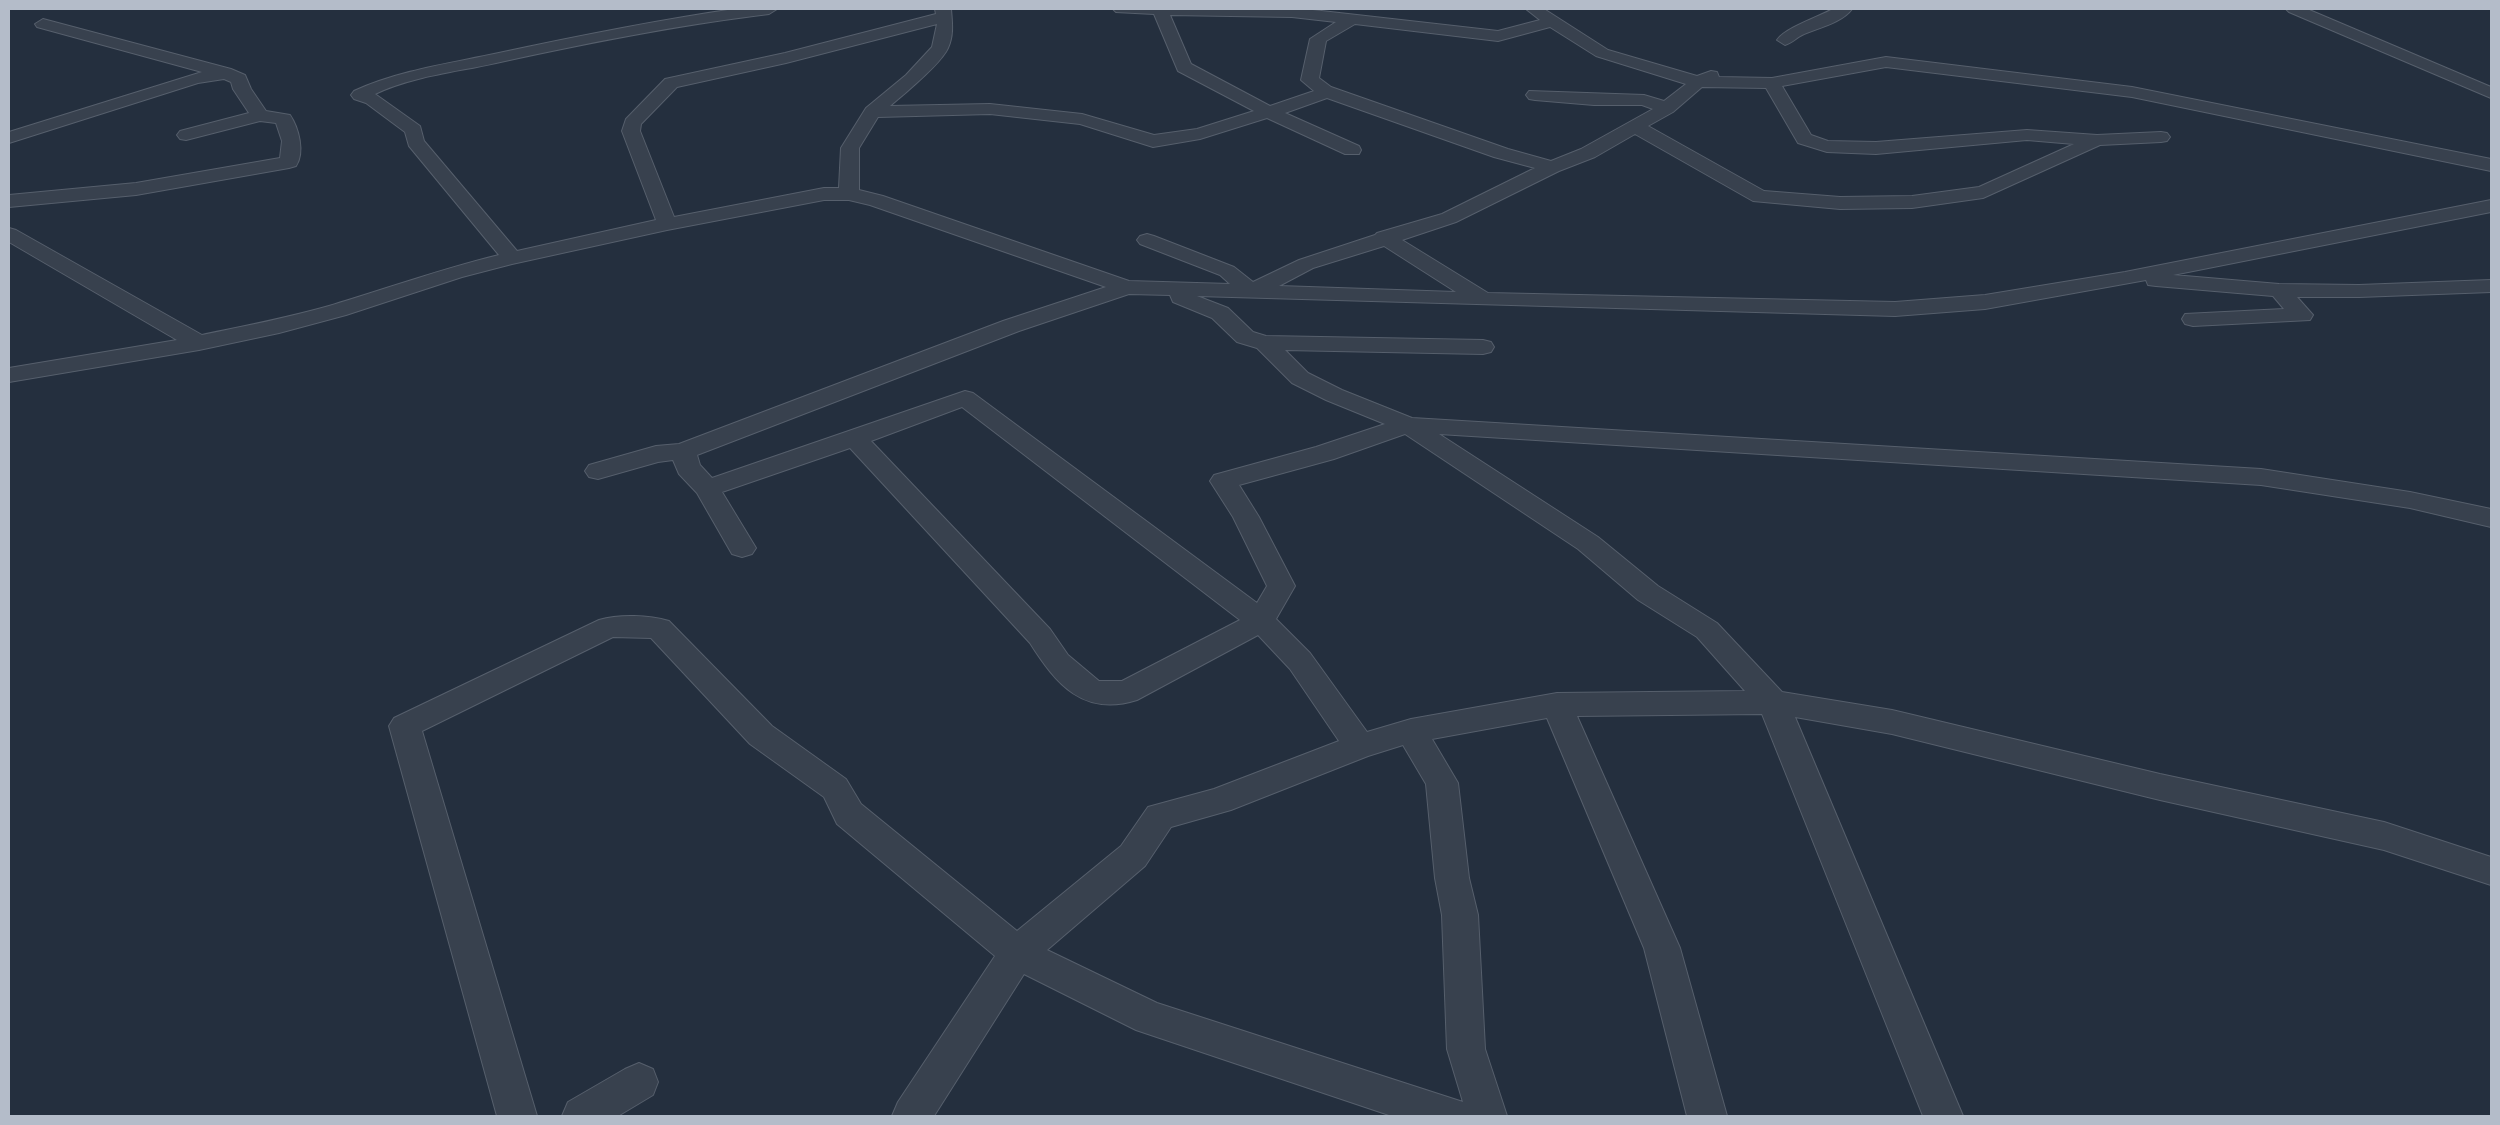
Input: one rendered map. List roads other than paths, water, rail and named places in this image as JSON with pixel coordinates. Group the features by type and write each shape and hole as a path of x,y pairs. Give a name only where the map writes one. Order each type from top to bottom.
{"street":[{"path":"512,258 415,142 414,130 372,99 360,95 404,78 550,46 695,17 769,9"},
{"path":"1121,9 1292,12 1498,36 1553,21"},
{"path":"1534,9 1602,54 1698,82 1772,83 1886,62 2132,92 2491,165"},
{"path":"1785,40 1795,32 1817,24 1844,9"},
{"path":"2294,9 2491,93"},
{"path":"1160,10 1184,67 1270,113 1352,150"},
{"path":"667,224 631,131 632,123 671,83 786,58 944,13 945,28 940,48 912,79 872,112 850,148 849,194"},
{"path":"1352,19 1318,39 1310,80 1325,91 1501,153 1552,167"},
{"path":"43,24 226,73 239,79 242,89 260,116"},
{"path":"1251,291 1306,264 1449,218 1552,167 1588,153 1667,108 1698,82 1742,63"},
{"path":"9,138 195,78 226,73"},
{"path":"1772,83 1804,139 1828,146 1876,148 2027,135 2097,140 2161,137"},
{"path":"872,112 990,109 1082,119 1153,141 1200,134 1317,97 1325,91"},
{"path":"1535,95 1594,100 1644,100 1667,108"},
{"path":"9,201 136,189 289,162 290,141 284,119 260,116 186,136"},
{"path":"1636,127 1760,197 1840,203 1912,202 1983,192 2097,140"},
{"path":"9,375 199,343 287,324 455,272 512,258 667,224 824,194 849,194 903,208 1128,287 1482,299 1896,309 1986,302 2487,210"},
{"path":"9,234 199,343"},
{"path":"1384,238 1482,299"},
{"path":"1147,240 1227,271 1251,291"},
{"path":"2125,278 2279,290 2359,291 2491,286"},
{"path":"598,471 656,454 683,451 1010,326 1128,287"},
{"path":"1180,289 1181,297 1220,313 1245,337 1265,343 1483,347"},
{"path":"2193,319 2302,315 2279,290"},
{"path":"1265,343 1300,378 1334,395 1408,425 1588,543 1648,593 1707,630 1773,702 1943,1116"},
{"path":"707,488 855,438 965,398 1261,620 1300,661 1360,746"},
{"path":"855,438 1040,636 1058,663 1092,692 1126,692 1261,620 1282,586 1246,516 1224,481 1325,453 1408,425 2261,477 2410,500 2491,518"},
{"path":"683,451 688,468 707,488 742,548"},
{"path":"517,1116 405,726 609,626 659,628 761,735 835,788 849,814 1017,953 1149,1018 1450,1116"},
{"path":"912,1116 1017,953 1133,856 1160,816 1218,801 1360,746 1411,731 1557,705 1773,702 1892,722 2160,787 2384,836 2491,871"},
{"path":"1557,705 1662,948 1707,1116"},
{"path":"1411,731 1442,783 1452,878 1460,915 1466,1049 1487,1116"},
{"path":"582,1116 639,1082"}]}
